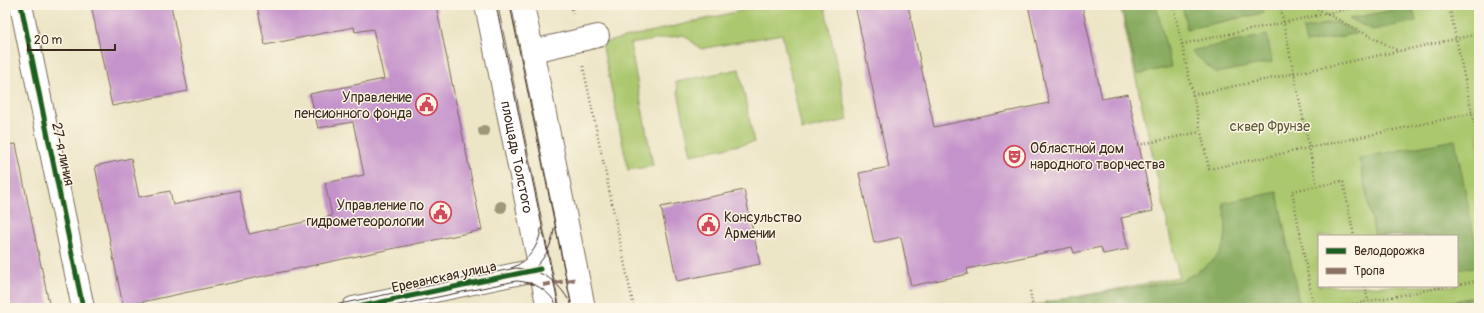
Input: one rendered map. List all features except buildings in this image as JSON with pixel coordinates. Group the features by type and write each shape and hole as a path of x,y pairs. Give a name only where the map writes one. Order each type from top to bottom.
{"main road":[{"name":"27-я линия","path":"21,5 83,308"},
{"name":"площадь Толстого","path":"486,5 548,308"},
{"path":"523,5 584,308"},
{"path":"533,51 588,38"},
{"name":"Ереванская улица","path":"353,308 540,269"}],"path":[{"path":"571,5 588,38 634,308"},
{"path":"1173,5 1208,169 1479,112"},
{"path":"1280,5 1317,186"},
{"path":"1310,5 1399,51"},
{"path":"1182,44 1367,5"},
{"path":"1449,5 1479,146"},
{"path":"1193,95 1479,34"},
{"path":"1138,145 1201,132"},
{"path":"1314,308 1292,191 1343,181 1354,235"},
{"path":"1458,284 1479,280"},
{"path":"1364,287 1368,301"},
{"path":"1333,308 1346,307 1353,304 1442,287"},
{"path":"1030,291 1033,308"}],"green space":[{"path":"766,5 822,5 825,8 848,120 802,130 782,34 701,49 684,35 630,44 653,166 628,170 602,43"},
{"name":"сквер Фрунзе","path":"1120,5 1479,5 1479,308 1019,308 1179,277"},
{"path":"1122,5 1156,5 1171,67 1137,74"},
{"path":"1182,5 1262,5 1263,13 1187,29"},
{"path":"1412,6 1416,21 1373,30 1349,19"},
{"path":"1335,22 1358,33 1306,43 1303,29"},
{"path":"1267,35 1272,62 1216,73 1191,51"},
{"path":"739,69 754,142 691,155 676,82"},
{"path":"1455,140 1479,266 1458,270 1458,235 1375,235 1359,158"},
{"path":"1277,192 1299,302 1285,308 1046,308 1045,302 1183,280 1207,265 1221,250 1226,232 1223,203"},
{"path":"1479,296 1479,308 1420,308"}],"tram line":[{"path":"496,5 559,308"},
{"path":"510,5 572,308"},
{"path":"511,268 523,262 532,253 538,241 541,229"},
{"path":"529,273 539,264 546,254 554,229"},
{"path":"320,308 516,268 525,269 546,276 558,286 568,299"},
{"path":"384,308 516,281 529,283 540,287 553,299 557,305"}],"marked path":[{"path":"543,285 578,279"}],"cycle path":[{"path":"21,5 83,308"},
{"path":"353,308 540,269"}],"place":[{"name":"Управление пенсионного фонда","path":"427,105"},
{"name":"Областной дом народного творчества","path":"1014,156"},
{"name":"Управление по гидрометеорологии","path":"440,213"},
{"name":"Консульство Армении","path":"708,225"}]}
